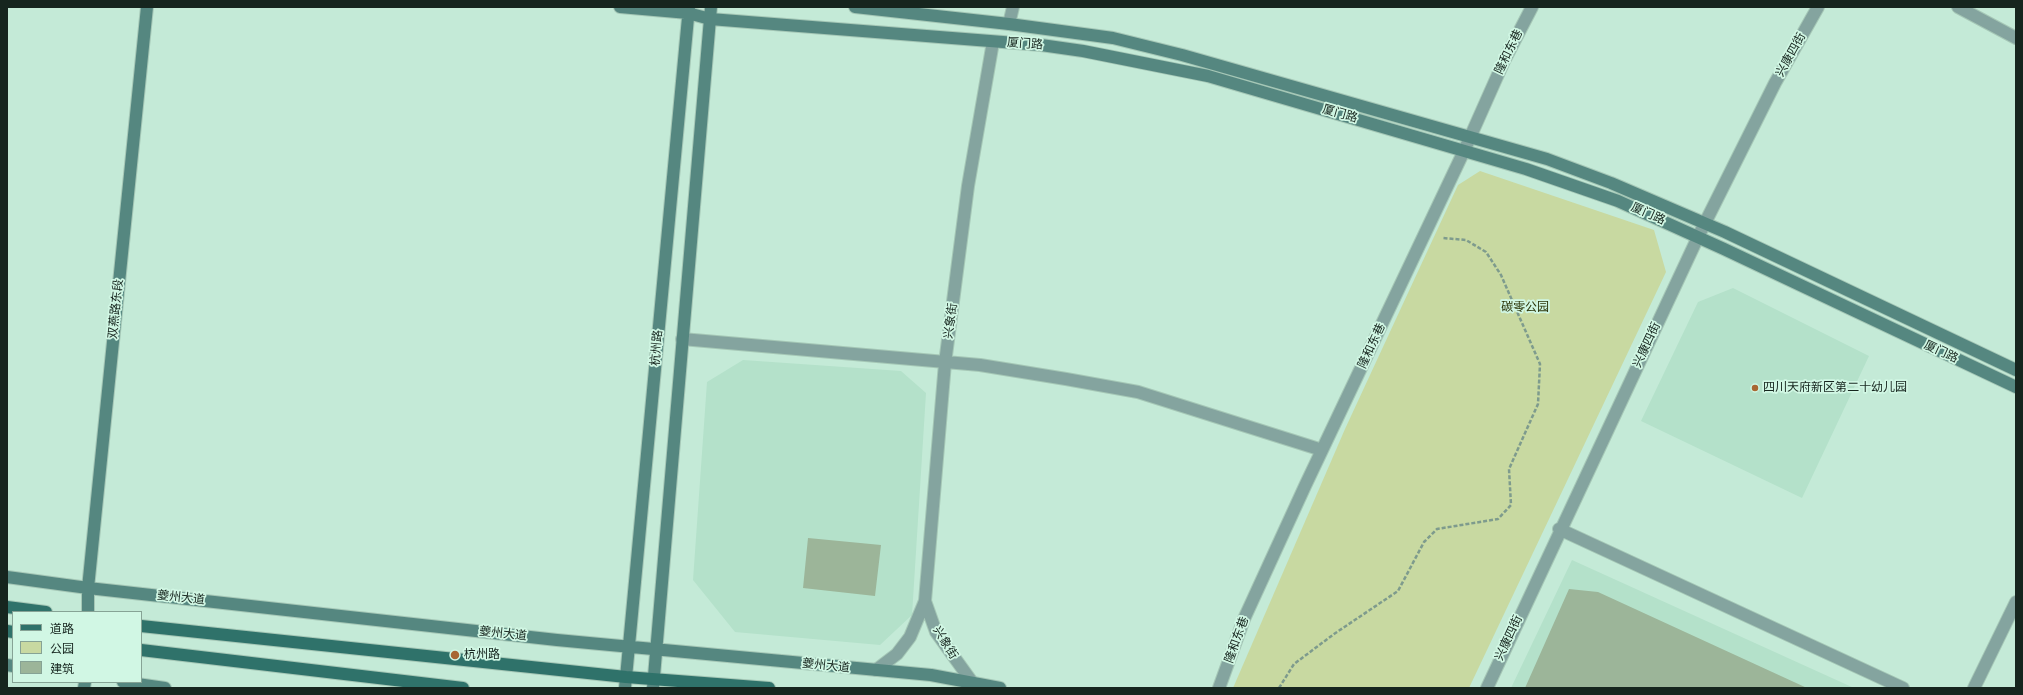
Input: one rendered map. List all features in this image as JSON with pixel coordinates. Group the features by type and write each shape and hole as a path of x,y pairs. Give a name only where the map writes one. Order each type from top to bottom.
{"main road":[{"name":"双燕路东段","path":"88,611 88,588 147,7"},
{"name":"厦门路","path":"620,7 689,10 993,42 1041,45 1083,51 1208,76 1526,169 1611,198 1698,237 2016,387"},
{"name":"厦门路","path":"855,7 1009,24 1113,38 1182,54 1547,160 1611,183 1705,223 2016,370"},
{"name":"杭州路","path":"625,683 689,10"},
{"name":"杭州路","path":"653,684 710,13"},
{"name":"夔州大道","path":"7,577 88,588 549,639 931,675 1000,688"},
{"path":"7,607 38,611"},
{"path":"142,626 625,683 769,688"},
{"path":"142,650 463,688"},
{"path":"130,683 166,688"}],"street":[{"path":"1009,24 1013,7"},
{"name":"隆和东巷","path":"1220,688 1244,619 1322,450 1471,137 1504,61 1532,7"},
{"name":"兴康四街","path":"1487,688 1559,529 1698,237 1775,83 1818,7"},
{"path":"1958,7 2016,38"},
{"name":"兴象街","path":"876,670 897,654 910,637 925,601 945,363 968,186 993,42"},
{"path":"682,339 980,365 1138,392 1322,450"},
{"path":"1559,529 1903,688"},
{"name":"兴象街","path":"925,601 936,632 972,682"},
{"path":"1974,688 2016,602"}],"path":[{"path":"1279,688 1294,664 1334,634 1398,591 1424,542 1436,529 1498,519 1511,505 1509,470 1538,404 1540,364 1501,275 1486,252 1466,240 1443,238"}],"shaded area":[{"name":"四川天府新区第二十幼儿园","path":"1733,288 1869,356 1802,498 1641,421 1698,302"},
{"path":"743,360 901,371 926,393 912,615 880,645 735,632 693,580 707,382"},
{"path":"1572,560 1854,688 1511,688"}],"green space":[{"name":"碳零公园","path":"1480,171 1654,230 1666,272 1469,688 1233,688 1345,429 1458,185"}],"building":[{"path":"808,538 881,545 875,596 803,588"},
{"path":"1569,589 1598,592 1807,688 1525,688"}],"place":[{"name":"四川天府新区第二十幼儿园","path":"1755,388"},
{"name":"杭州路","path":"455,655"}]}
